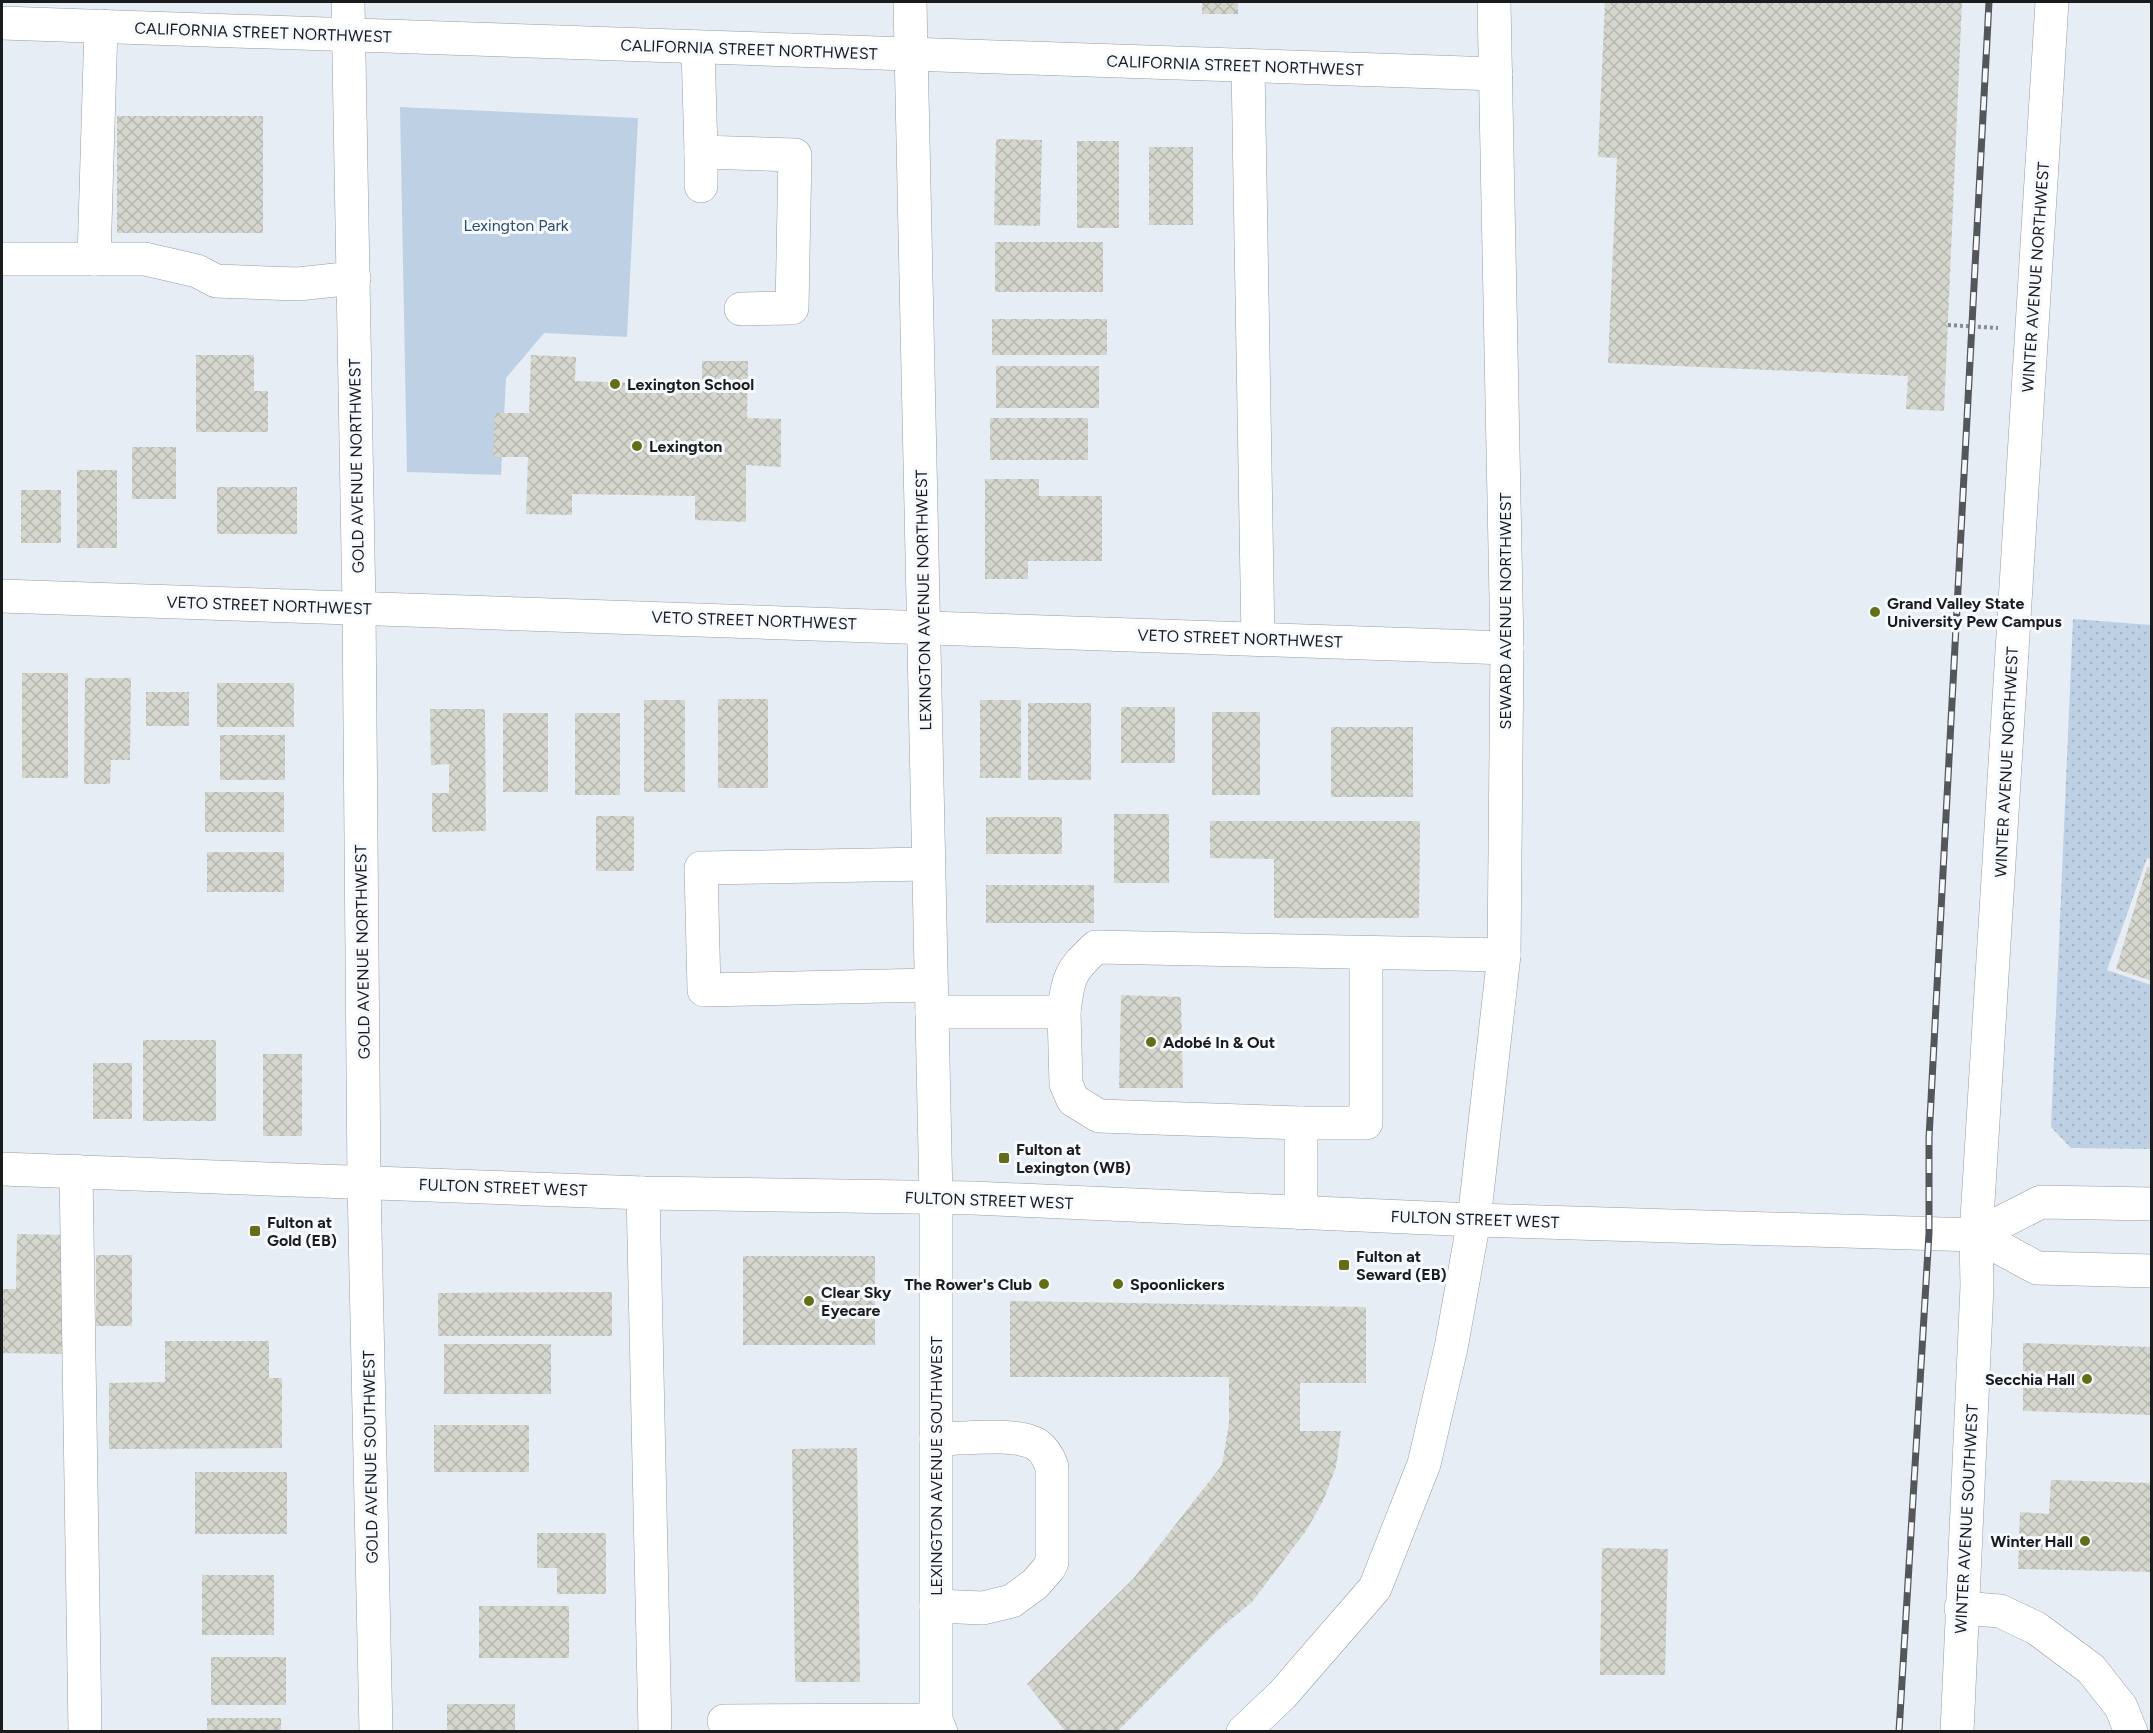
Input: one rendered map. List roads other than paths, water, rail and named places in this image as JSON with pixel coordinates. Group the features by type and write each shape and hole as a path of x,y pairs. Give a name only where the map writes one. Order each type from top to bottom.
{"street":[{"name":"GOLD AVENUE NORTHWEST","path":"348,2 359,608 364,1183"},
{"name":"LEXINGTON AVENUE NORTHWEST","path":"910,2 936,1198"},
{"name":"SEWARD AVENUE NORTHWEST","path":"1243,1731 1282,1695 1375,1588 1424,1464 1451,1348 1474,1220 1504,955 1507,648 1494,2"},
{"name":"WINTER AVENUE NORTHWEST","path":"1976,1235 2052,2"},
{"name":"CALIFORNIA STREET NORTHWEST","path":"2,23 1496,74"},
{"path":"94,258 101,26"},
{"path":"698,48 701,186"},
{"path":"1248,66 1258,639"},
{"path":"700,152 795,155 792,308 741,309"},
{"path":"2,259 145,258 197,271 216,281 298,284 354,278"},
{"name":"VETO STREET NORTHWEST","path":"2,596 1507,648"},
{"path":"927,864 700,868 704,990 931,999 1064,1012"},
{"path":"1366,953 1366,1123 1099,1116 1073,1100 1066,1084 1064,1012 1067,981 1078,963 1096,947 1504,955"},
{"path":"1301,1123 1301,1213"},
{"name":"FULTON STREET WEST","path":"2,1169 644,1193 974,1198 1474,1220 1976,1235 2037,1268 2151,1272"},
{"path":"76,1172 85,1731"},
{"name":"GOLD AVENUE SOUTHWEST","path":"364,1183 376,1731"},
{"path":"644,1193 656,1731"},
{"name":"LEXINGTON AVENUE SOUTHWEST","path":"936,1198 936,1606 939,1726"},
{"name":"FULTON STREET WEST","path":"1976,1235 2041,1202 2151,1204"},
{"name":"WINTER AVENUE SOUTHWEST","path":"1957,1731 1977,1286 1976,1235"},
{"path":"936,1439 1017,1438 1036,1444 1048,1455 1052,1467 1052,1563 1035,1584 1012,1601 983,1608 936,1606"},
{"path":"1962,1608 2000,1611 2036,1628 2091,1669 2121,1707 2131,1731"},
{"path":"724,1721 804,1726 939,1726"}],"railway":[{"path":"1899,1732 1929,1233 1929,1138 1989,2"}],"place":[{"name":"Lexington School","path":"615,384"},
{"name":"Lexington","path":"637,446"},
{"name":"Grand Valley State University Pew Campus","path":"1875,612"},
{"name":"Adobé In & Out","path":"1151,1042"},
{"name":"Fulton at Lexington (WB)","path":"1004,1158"},
{"name":"Fulton at Gold (EB)","path":"255,1231"},
{"name":"Fulton at Seward (EB)","path":"1344,1265"},
{"name":"The Rower's Club","path":"1044,1284"},
{"name":"Spoonlickers","path":"1118,1284"},
{"name":"Clear Sky Eyecare","path":"809,1301"},
{"name":"Secchia Hall","path":"2087,1379"},
{"name":"Winter Hall","path":"2085,1541"}],"park label":[{"name":"Lexington Park","path":"516,225"}]}
